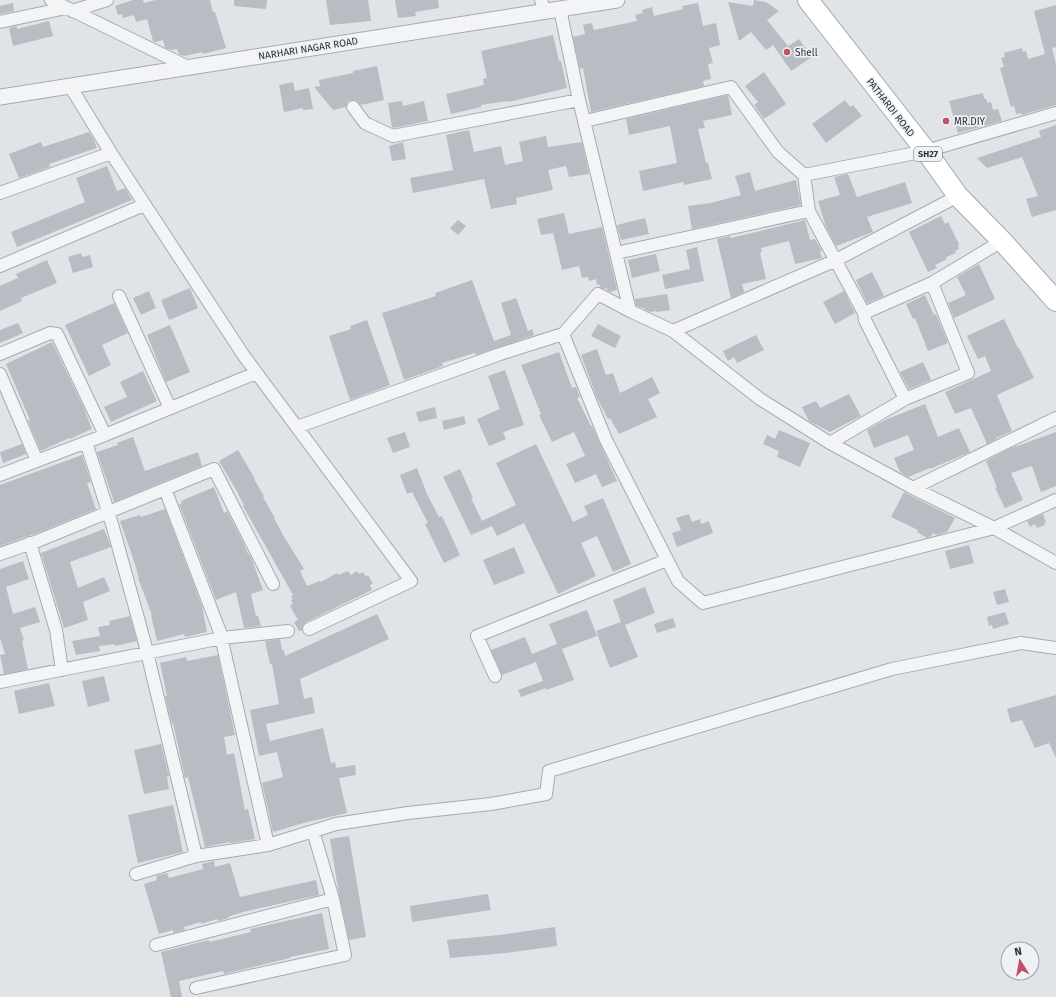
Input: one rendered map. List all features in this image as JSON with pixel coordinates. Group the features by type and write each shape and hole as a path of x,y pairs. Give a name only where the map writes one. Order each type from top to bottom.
{"main road":[{"name":"PATHARDI ROAD","path":"808,0 926,151 958,196 1002,241 1056,301"}],"street":[{"path":"51,0 188,67"},
{"path":"0,22 107,0"},
{"name":"NARHARI NAGAR ROAD","path":"0,96 188,67 543,6 560,9 617,0"},
{"path":"560,9 579,100 630,311"},
{"path":"70,86 144,205 256,372 411,581 310,629"},
{"path":"585,121 731,87 778,152 804,175 809,212 834,261 864,313 865,320 905,399"},
{"path":"353,107 365,123 393,136 579,100"},
{"path":"804,175 926,151 1056,113"},
{"path":"0,193 111,154"},
{"path":"673,331 834,261 958,196"},
{"path":"1,261 144,205"},
{"path":"616,253 809,212"},
{"path":"864,313 932,283 1002,241"},
{"path":"830,443 905,399 968,373 932,283"},
{"path":"297,427 500,354 563,334 598,294 673,331 760,399 830,443 913,488 994,528 1056,563"},
{"path":"119,296 170,408"},
{"path":"0,354 50,333 53,332 57,334 105,435"},
{"path":"563,334 606,440 667,560 678,581 703,603 994,528 1056,500"},
{"path":"0,475 105,435 256,372"},
{"path":"0,374 37,461"},
{"path":"913,488 1056,418"},
{"path":"86,442 108,512 147,653 196,856"},
{"path":"0,554 214,469 273,584"},
{"path":"165,489 222,638 268,845"},
{"path":"30,543 56,630 62,670"},
{"path":"494,676 477,636 667,560"},
{"path":"0,682 222,638 288,631"},
{"path":"136,874 196,856 268,845 336,824 408,812 491,804 546,794 549,771 892,669 1020,643 1056,648"},
{"path":"196,988 345,955 333,899 313,831"},
{"path":"156,945 333,899"}],"building":[{"path":"133,0 143,0 144,3 156,0 210,0 226,48 203,54 203,52 184,56 179,54 177,49 171,50 165,48 163,40 153,41 147,19 136,22 134,15 123,18 122,14 118,15 115,6"},
{"path":"234,0 267,0 266,9 234,6"},
{"path":"326,0 368,0 371,21 330,25"},
{"path":"395,0 438,0 439,8 415,12 416,16 398,18"},
{"path":"754,0 766,2 779,11 767,20 788,46 799,39 812,57 791,71 773,45 766,50 751,32 739,41 728,2 753,6"},
{"path":"13,3 14,11 0,14 0,6"},
{"path":"698,3 703,26 716,23 720,45 709,48 713,63 708,64 711,79 703,81 704,86 591,112 583,68 580,69 573,37 585,34 583,25 592,23 594,30 637,21 635,15 643,13 642,10 652,7 654,16 683,9 682,6"},
{"path":"1056,5 1056,47 1052,48 1056,64 1056,105 1021,115 1021,113 1016,114 1014,106 1011,107 1000,68 1004,67 1001,58 1005,57 1004,53 1022,48 1023,52 1026,51 1028,59 1045,54 1034,11"},
{"path":"49,21 53,36 13,46 9,28 17,26 17,29"},
{"path":"553,35 567,88 509,102 481,105 481,107 451,114 446,94 484,85 483,79 487,78 481,51"},
{"path":"377,66 384,100 361,105 356,100 352,100 348,101 346,107 333,110 314,87 320,86 319,80"},
{"path":"764,72 786,104 764,119 754,105 758,102 745,86"},
{"path":"293,82 295,91 309,88 313,109 303,110 303,108 284,112 279,85"},
{"path":"983,93 984,99 986,98 987,103 991,102 993,110 998,109 1002,121 958,133 949,101"},
{"path":"728,95 732,115 703,121 705,128 698,129 706,163 708,163 712,179 684,185 683,182 643,191 639,171 677,163 670,126 629,135 626,119"},
{"path":"845,100 850,107 853,105 862,116 826,143 812,124"},
{"path":"402,101 403,106 424,101 428,121 394,128 392,127 388,103"},
{"path":"1056,125 1056,210 1032,217 1026,199 1038,196 1022,157 987,168 977,158 1041,137 1039,131"},
{"path":"469,130 474,152 501,146 505,165 523,161 519,142 546,136 548,147 582,142 589,174 569,177 566,166 548,170 553,190 516,198 517,204 491,209 484,179 413,193 410,178 453,170 446,135"},
{"path":"89,132 97,148 49,164 50,167 19,178 9,154 41,142 43,147"},
{"path":"403,142 406,159 392,161 389,146"},
{"path":"107,166 117,191 125,188 132,200 17,247 11,232 85,202 76,178"},
{"path":"750,172 755,191 796,180 801,205 692,229 688,206 711,203 741,195 735,176"},
{"path":"848,174 857,197 905,182 912,203 867,217 873,232 836,246 826,227 818,201 840,195 834,177"},
{"path":"564,213 569,234 602,227 617,290 610,292 607,288 604,289 600,287 600,285 597,285 596,279 589,281 588,277 582,278 579,266 562,270 553,233 541,235 537,219"},
{"path":"941,216 945,224 948,222 959,244 959,249 955,251 956,253 946,257 947,259 935,265 937,268 928,272 909,232"},
{"path":"645,218 649,234 621,240 617,225"},
{"path":"458,220 466,226 458,235 450,228"},
{"path":"805,220 810,240 815,239 822,251 820,252 822,258 795,264 789,241 761,248 762,252 760,253 766,279 742,284 744,292 731,298 717,239 730,236 731,238"},
{"path":"697,247 704,281 665,289 662,275 690,269 686,250"},
{"path":"81,253 82,257 90,255 93,267 73,273 68,257"},
{"path":"656,254 660,271 632,278 628,260"},
{"path":"47,260 57,283 21,298 22,301 0,311 0,286 18,278 16,274"},
{"path":"979,264 995,299 954,318 948,303 966,295 957,277"},
{"path":"872,272 884,296 867,303 856,280"},
{"path":"472,280 494,341 511,335 501,303 516,298 528,331 532,329 534,335 476,355 475,353 442,363 443,366 404,380 382,313 436,296 435,293"},
{"path":"190,288 198,308 169,320 161,300"},
{"path":"149,291 156,308 141,315 133,298"},
{"path":"844,291 855,313 835,324 823,302"},
{"path":"667,294 670,310 650,312 644,308 636,306 635,299"},
{"path":"925,295 934,315 936,314 948,343 928,351 915,318 913,319 906,304"},
{"path":"114,303 128,333 102,345 111,365 89,376 65,325"},
{"path":"1004,319 1034,378 997,395 1012,431 987,444 971,408 955,414 945,392 991,371 985,356 978,359 967,336"},
{"path":"367,320 390,385 350,400 329,336 351,329 350,326"},
{"path":"18,323 23,333 0,343 0,330"},
{"path":"598,324 621,336 615,348 591,336"},
{"path":"170,325 190,372 166,382 147,335"},
{"path":"756,335 764,350 737,363 734,357 728,361 723,351"},
{"path":"52,342 84,408 92,429 41,451 28,421 30,420 6,364"},
{"path":"597,349 606,375 613,373 620,393 652,377 660,393 648,399 657,417 619,434 610,418 608,419 597,398 581,355"},
{"path":"559,352 572,388 576,387 580,397 577,398 592,426 617,481 602,487 596,474 575,483 566,464 585,456 574,432 552,442 539,415 541,414 521,365"},
{"path":"923,362 931,380 909,389 900,372"},
{"path":"505,370 524,425 503,432 506,439 489,446 477,419 500,409 488,376"},
{"path":"143,371 157,401 111,422 104,407 127,397 120,382"},
{"path":"849,394 861,416 830,432 809,421 802,407 816,401 820,408"},
{"path":"925,404 938,437 959,428 970,452 908,477 900,472 894,458 914,450 908,435 874,448 867,430 885,420"},
{"path":"435,407 437,418 419,422 416,412"},
{"path":"464,416 466,424 444,430 442,421"},
{"path":"779,430 810,443 800,467 777,457 779,451 763,444 767,435 775,439"},
{"path":"405,432 410,447 393,453 387,438"},
{"path":"1056,432 1056,486 1041,492 1032,466 1011,473 1023,500 1005,508 995,488 997,487 986,461 1009,449"},
{"path":"133,437 145,471 198,452 202,466 114,502 97,452 118,445 117,443"},
{"path":"22,444 26,454 3,463 0,452"},
{"path":"536,444 573,522 588,515 584,506 603,498 631,564 613,572 597,536 581,543 596,576 558,594 524,523 497,536 492,526 471,535 443,477 460,469 482,521 516,505 496,463"},
{"path":"238,450 264,496 263,497 283,535 304,569 300,571 307,586 320,581 321,582 337,573 338,575 348,571 351,575 357,571 359,574 363,572 366,577 368,575 373,584 370,585 372,590 306,622 303,625 302,630 299,631 294,622 298,620 290,606 293,604 291,600 293,599 291,596 293,595 219,461"},
{"path":"82,455 91,482 87,483 96,509 40,532 0,546 0,485"},
{"path":"417,468 427,494 439,517 442,516 460,555 444,563 425,524 428,523 412,492 407,494 400,475"},
{"path":"214,487 224,513 227,511 248,554 251,557 263,590 251,594 256,616 258,616 261,626 244,628 236,592 216,600 179,504 182,503 181,501"},
{"path":"904,492 955,518 947,532 937,535 933,533 927,538 917,532 918,530 891,517"},
{"path":"165,509 202,606 207,632 185,637 184,634 157,641 152,615 138,578 134,561 120,521 140,515 141,517"},
{"path":"689,514 692,522 700,519 701,524 709,521 713,533 677,547 672,533 681,530 676,518"},
{"path":"1043,514 1046,522 1044,523 1045,525 1037,528 1035,524 1030,527 1027,521"},
{"path":"104,529 111,547 70,562 78,588 104,577 110,591 83,602 88,620 64,628 41,553"},
{"path":"969,545 974,563 950,569 945,551"},
{"path":"514,547 525,573 494,585 483,560"},
{"path":"23,561 29,579 6,587 13,614 35,607 40,622 20,628 24,640 22,641 28,669 4,674 0,655 5,654 0,638 0,569"},
{"path":"645,587 655,613 625,625 638,657 610,668 596,631 621,622 613,600"},
{"path":"1005,589 1009,602 997,605 993,592"},
{"path":"587,610 597,636 562,649 574,680 521,697 518,690 543,681 536,662 502,675 491,650 525,637 532,654 557,644 549,624"},
{"path":"1005,612 1009,624 993,629 992,625 989,626 987,617"},
{"path":"377,614 389,639 300,679 304,699 312,697 315,713 266,724 270,741 323,728 331,763 335,762 336,768 355,765 356,775 339,778 347,813 307,822 273,832 262,783 283,777 277,752 259,756 250,710 279,704 272,664 270,664 265,641 280,639 285,656"},
{"path":"130,616 137,641 115,646 115,644 99,646 100,651 76,655 72,641 100,636 98,627 110,625 109,621"},
{"path":"673,618 676,627 657,633 654,624"},
{"path":"218,655 235,735 224,737 227,755 234,753 245,810 248,809 255,839 205,847 188,777 185,778 173,723 172,724 165,696 167,696 160,663 186,657 187,661"},
{"path":"104,676 110,701 88,707 82,681"},
{"path":"49,683 55,706 19,714 14,691"},
{"path":"1056,695 1056,758 1049,743 1035,748 1022,720 1011,723 1007,709"},
{"path":"161,744 169,776 167,777 169,789 144,794 134,750"},
{"path":"173,805 183,852 138,863 128,815"},
{"path":"349,836 366,937 349,940 338,889 330,839"},
{"path":"214,861 215,867 230,863 240,897 316,880 319,895 243,912 218,921 217,919 201,924 201,922 184,927 185,930 173,933 173,930 159,934 144,884 157,880 156,876 167,873 169,878 203,869 202,864"},
{"path":"488,894 491,910 412,922 410,906"},
{"path":"322,913 329,949 290,957 224,974 223,971 179,981 182,997 171,997 161,952 209,940 209,942 251,932 250,929"},
{"path":"555,927 557,946 506,953 450,958 447,940 499,935"}],"place":[{"name":"Shell","path":"787,52"},
{"name":"MR.DIY","path":"946,121"}]}
